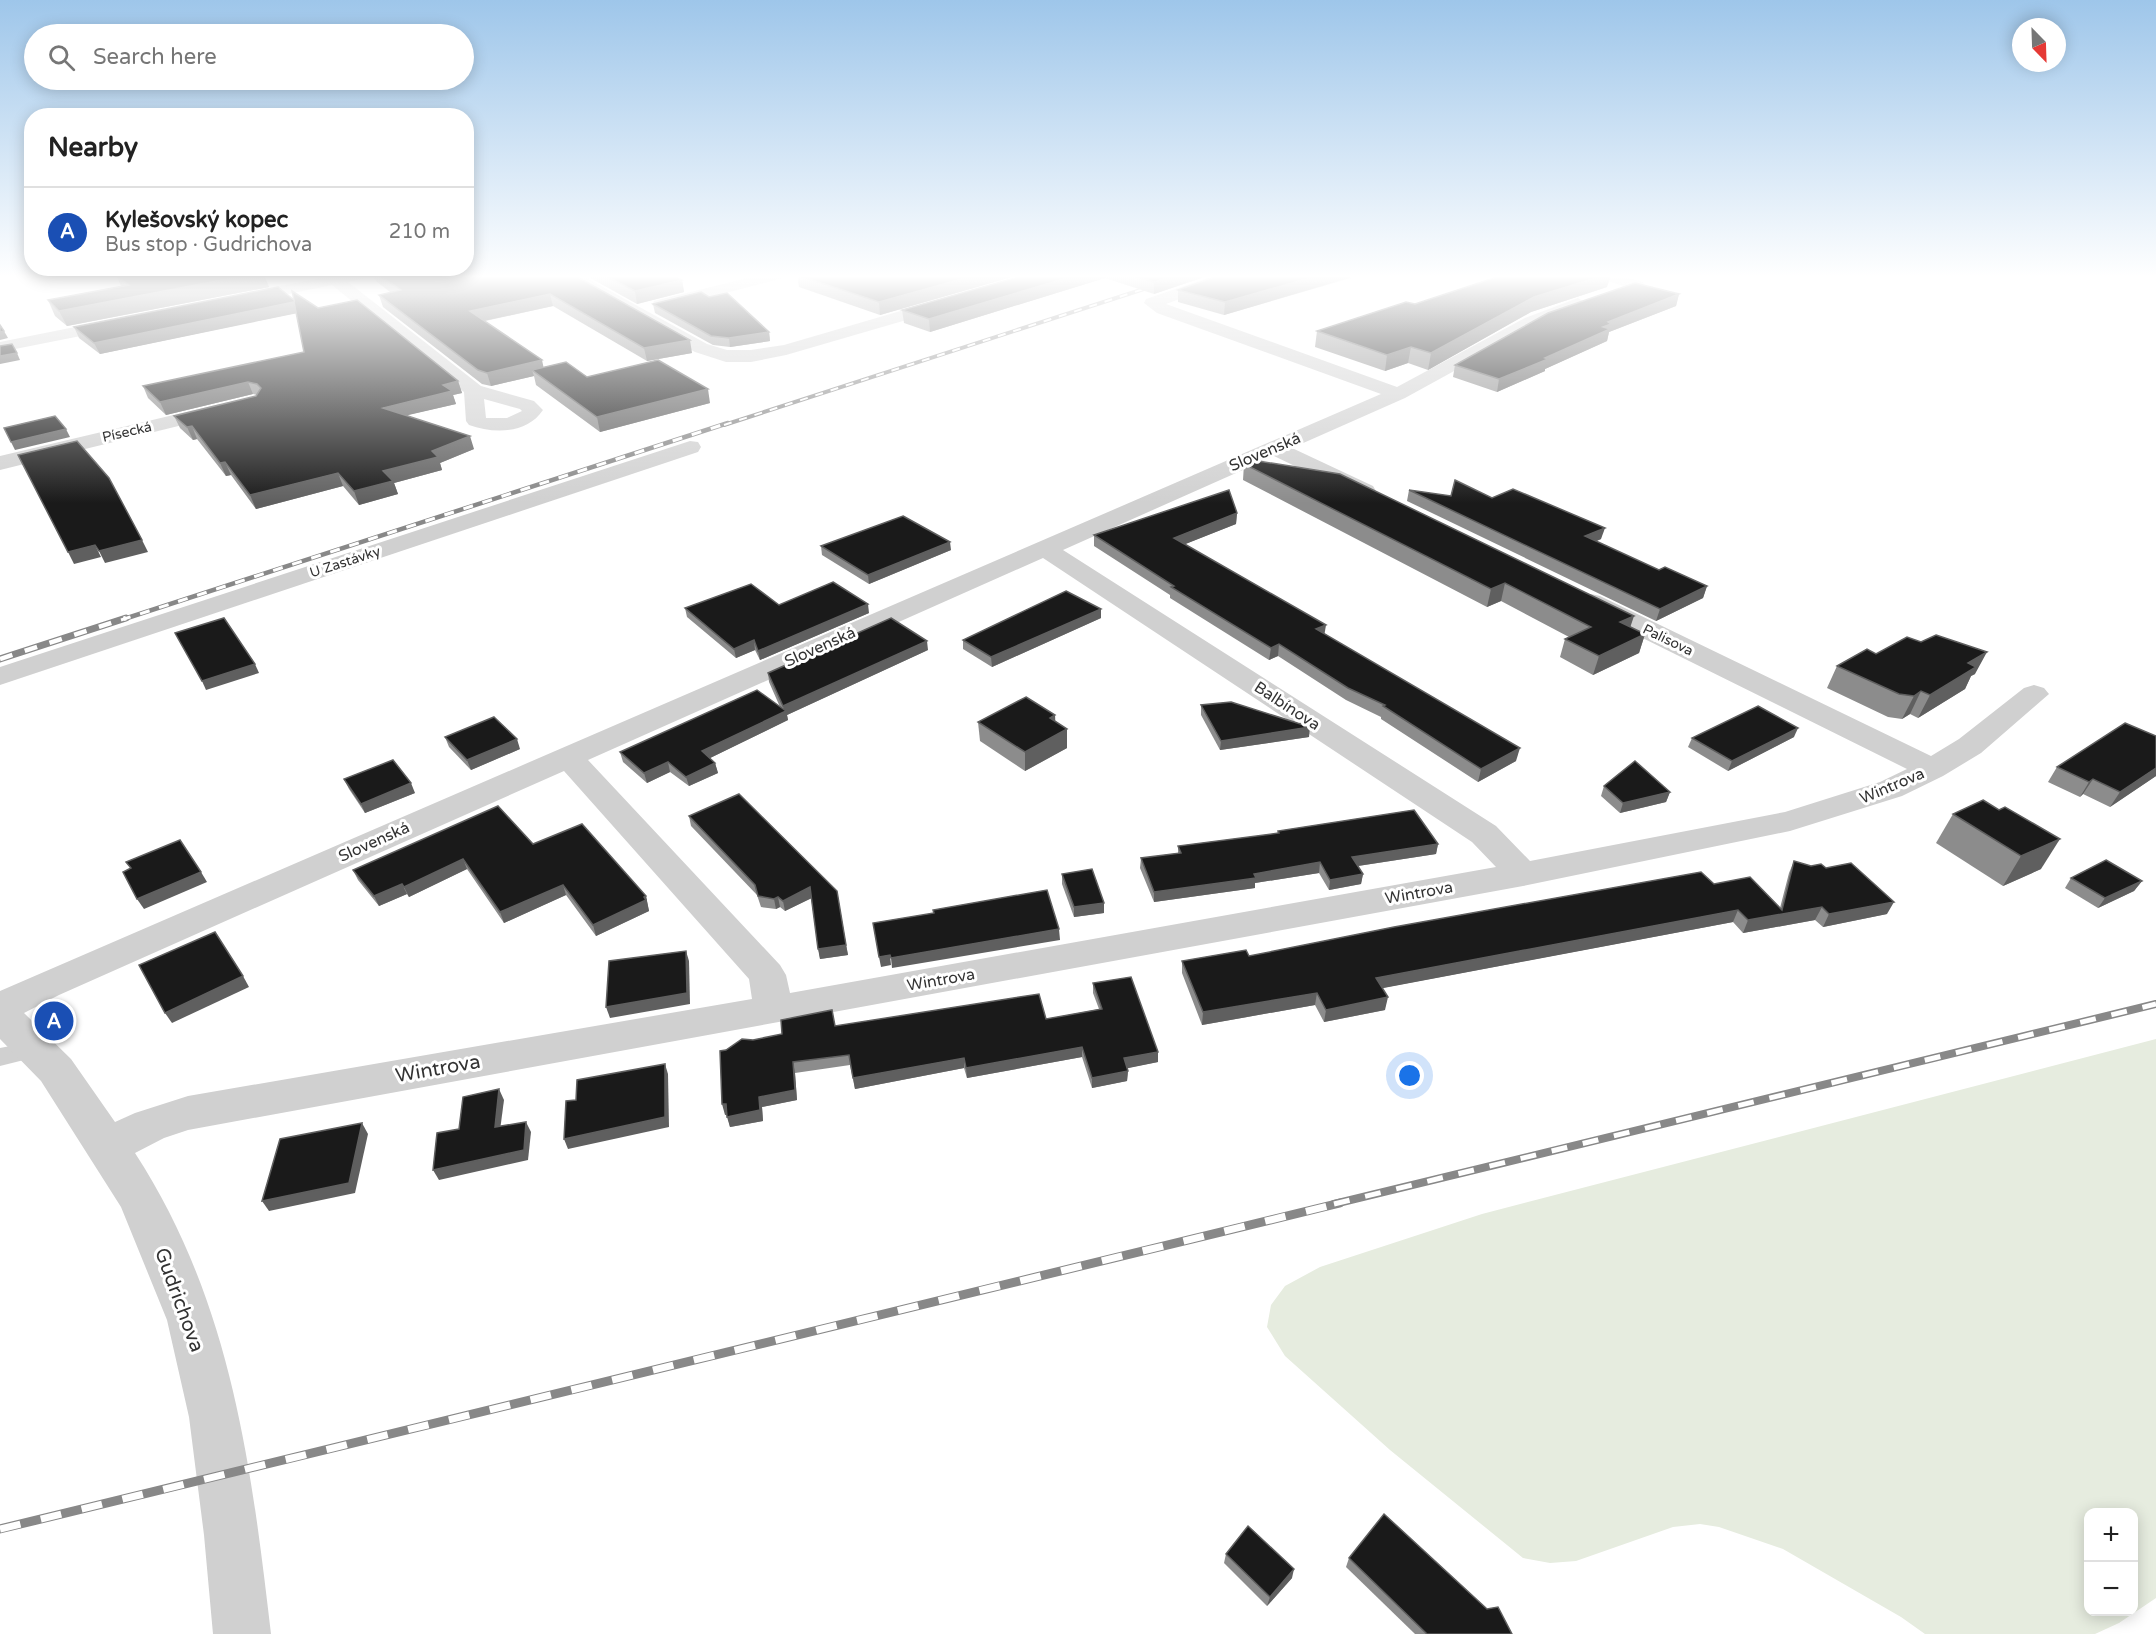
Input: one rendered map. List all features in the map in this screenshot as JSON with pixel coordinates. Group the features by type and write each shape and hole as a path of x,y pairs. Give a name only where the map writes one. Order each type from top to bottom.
{"street":[{"path":"425,351 474,390"},
{"path":"706,351 726,356 751,356 779,351"},
{"path":"1279,351 1398,394"},
{"name":"Slovenská","path":"0,1008 45,985 1398,394 1481,351"},
{"name":"Písecká","path":"0,463 243,405"},
{"name":"U Zastávky","path":"0,676 690,447"},
{"path":"1274,448 1384,500"},
{"name":"Balbínova","path":"1044,548 1484,834 1523,874"},
{"name":"Palisova","path":"1567,590 1932,769"},
{"name":"Wintrova","path":"107,1146 150,1125 188,1113 774,1010 1523,874 1790,821 1891,789 1932,769 1970,746 2034,694"},
{"path":"568,757 766,975 771,985 774,1010"},
{"name":"Gudrichova","path":"0,1014 18,1053 56,1070 107,1146 140,1199 191,1320 215,1417 232,1535 242,1634"}],"shaded area":[{"path":"2156,1039 2156,1598 2138,1610 2138,1508 2084,1508 2084,1616 2129,1616 2095,1634 1925,1634 1901,1617 1783,1549 1719,1527 1700,1524 1673,1527 1576,1561 1550,1563 1523,1558 1390,1450 1285,1356 1267,1327 1271,1305 1285,1286 1320,1267 1482,1214"}],"building":[{"path":"0,351 17,353 0,356"},
{"path":"421,351 458,381 443,385 452,391 383,408 470,436 432,451 438,457 383,471 393,481 354,491 338,473 250,495 225,462 220,463 192,426 187,427 174,416 256,396 261,388 257,384 248,382 160,402 143,386 304,352"},
{"path":"453,351 529,351 542,360 487,373 478,370"},
{"path":"1376,351 1398,351 1387,355"},
{"path":"1480,351 1560,351 1545,358 1548,359 1499,379 1455,365"},
{"path":"658,360 708,389 597,417 532,370 566,362 587,377"},
{"path":"55,416 66,429 11,442 4,428"},
{"path":"77,441 109,478 142,540 99,551 95,545 68,552 18,455"},
{"path":"1246,459 1340,474 1634,616 1620,622 1645,634 1599,656 1565,639 1591,627 1505,583 1491,589 1244,464"},
{"path":"1455,480 1492,498 1513,489 1605,528 1585,536 1659,570 1665,567 1707,586 1660,609 1409,490 1451,496"},
{"path":"1229,490 1237,513 1174,538 1326,625 1316,629 1520,748 1481,769 1383,706 1385,705 1348,688 1279,644 1271,648 1171,587 1174,586 1094,535"},
{"path":"903,516 950,542 868,575 821,546"},
{"path":"833,582 868,604 758,651 754,640 734,649 685,608 751,584 779,605"},
{"path":"1066,591 1101,609 991,657 963,640"},
{"path":"224,618 255,664 202,681 175,633"},
{"path":"891,618 927,641 783,706 768,673"},
{"path":"1936,635 1987,652 1968,663 1976,667 1930,695 1921,691 1914,696 1899,694 1837,666 1867,649 1876,654 1907,637 1921,642"},
{"path":"757,690 786,711 702,751 715,763 686,777 668,762 644,773 620,752"},
{"path":"1026,697 1055,715 1050,718 1067,729 1025,752 978,722"},
{"path":"1231,702 1310,727 1221,741 1201,705"},
{"path":"1758,706 1798,728 1732,761 1692,738"},
{"path":"494,717 517,739 467,760 445,737"},
{"path":"2125,723 2156,736 2156,768 2120,792 2093,779 2089,782 2057,767"},
{"path":"393,760 411,783 361,804 344,779"},
{"path":"1635,761 1670,792 1623,803 1604,786"},
{"path":"739,794 837,891 846,945 818,949 810,887 783,901 778,897 774,899 758,896 755,885 689,816"},
{"path":"1983,800 1999,810 2005,807 2060,839 2021,856 1953,814"},
{"path":"498,806 533,844 582,824 646,896 644,897 646,900 593,925 563,885 500,912 463,859 404,887 402,884 374,896 353,870"},
{"path":"1414,810 1438,844 1352,857 1363,874 1330,880 1320,862 1254,874 1256,878 1154,892 1141,858 1181,853 1178,846 1279,833 1278,831"},
{"path":"180,840 201,872 137,899 123,872 131,868 126,862"},
{"path":"2106,860 2142,881 2105,898 2071,878"},
{"path":"1794,861 1811,866 1821,864 1826,868 1851,863 1894,902 1829,914 1822,907 1748,920 1738,910 1376,978 1388,997 1326,1010 1317,993 1203,1012 1182,961 1246,950 1249,956 1394,927 1701,872 1714,884 1750,877 1782,910"},
{"path":"1092,869 1104,903 1074,907 1062,874"},
{"path":"1047,890 1059,929 891,958 890,955 879,957 873,923"},
{"path":"215,932 243,976 165,1013 139,965"},
{"path":"686,951 687,993 606,1007 609,961"},
{"path":"1131,977 1158,1052 1124,1058 1128,1071 1092,1078 1082,1047 966,1068 964,1058 853,1078 849,1055 793,1062 795,1090 759,1097 760,1110 727,1117 726,1104 722,1104 720,1051 726,1050 742,1039 753,1040 782,1034 781,1020 832,1010 835,1026 1039,994 1046,1019 1102,1009 1093,983"},
{"path":"665,1064 665,1117 564,1139 566,1101 576,1100 577,1080"},
{"path":"499,1089 495,1127 526,1122 524,1150 433,1170 437,1133 459,1129 463,1097"},
{"path":"362,1123 349,1183 262,1201 280,1139"},
{"path":"1384,1514 1487,1609 1498,1607 1512,1634 1427,1634 1349,1558"},
{"path":"1248,1526 1294,1569 1270,1597 1226,1554"}],"railway":[{"path":"724,425 952,351"},
{"path":"121,620 728,423"},
{"path":"0,659 126,618"},
{"path":"1334,1204 2156,1004"},
{"path":"0,1529 1340,1203"}],"place":[{"name":"Kylešovský kopec","path":"54,1021"}]}
